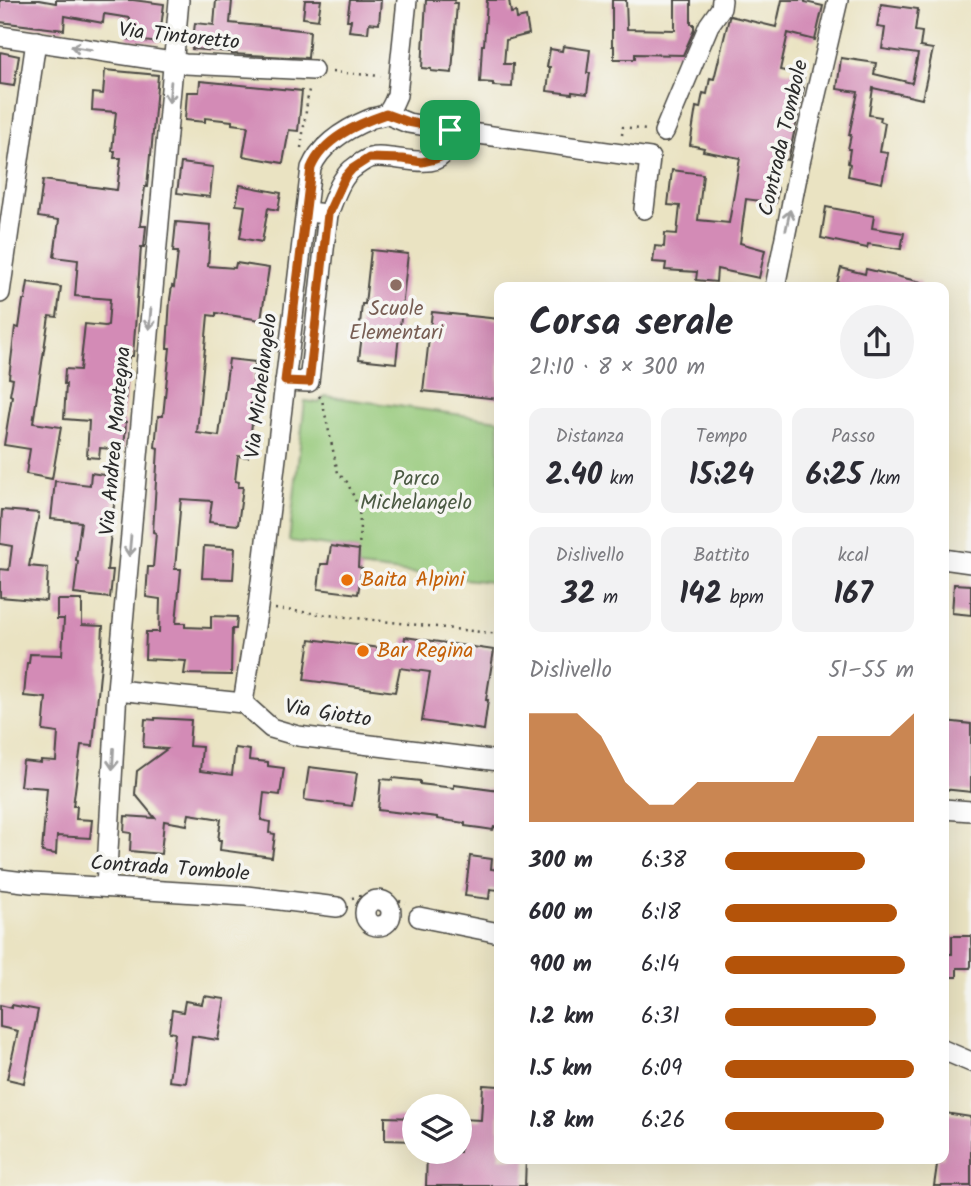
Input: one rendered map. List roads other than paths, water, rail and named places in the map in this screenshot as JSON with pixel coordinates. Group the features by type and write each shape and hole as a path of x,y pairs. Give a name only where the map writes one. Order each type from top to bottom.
{"street":[{"name":"Via Andrea Mantegna","path":"106,887 117,690 179,0"},
{"path":"407,0 397,95 386,114 408,122 450,130 650,158 644,209"},
{"path":"664,132 709,26 721,8 722,0"},
{"name":"Contrada Tombole","path":"776,282 799,167 838,0"},
{"name":"Via Tintoretto","path":"0,36 185,64 313,70"},
{"path":"0,293 36,41"},
{"name":"Via Michelangelo","path":"243,703 258,607 311,168 316,156 326,145 347,131 386,114"},
{"path":"285,381 309,382 328,214 345,177 369,158 422,162 440,157 448,142 450,130"},
{"path":"306,212 328,214"},
{"path":"949,560 971,563"},
{"path":"117,690 243,703"},
{"name":"Via Giotto","path":"243,703 271,728 298,736 494,760"},
{"path":"949,809 971,811"},
{"name":"Contrada Tombole","path":"0,879 246,896 337,907 379,902"},
{"path":"419,917 376,924 365,915 366,911 379,902 419,917 494,932"},
{"name":"Contrada Tombole","path":"337,907 359,919 376,924"},
{"path":"949,1053 971,1062"}],"place":[{"name":"Scuole Elementari","path":"396,285"},
{"name":"Baita Alpini","path":"347,580"},
{"name":"Bar Regina","path":"363,651"}],"park label":[{"name":"Parco Michelangelo","path":"416,491"}]}
